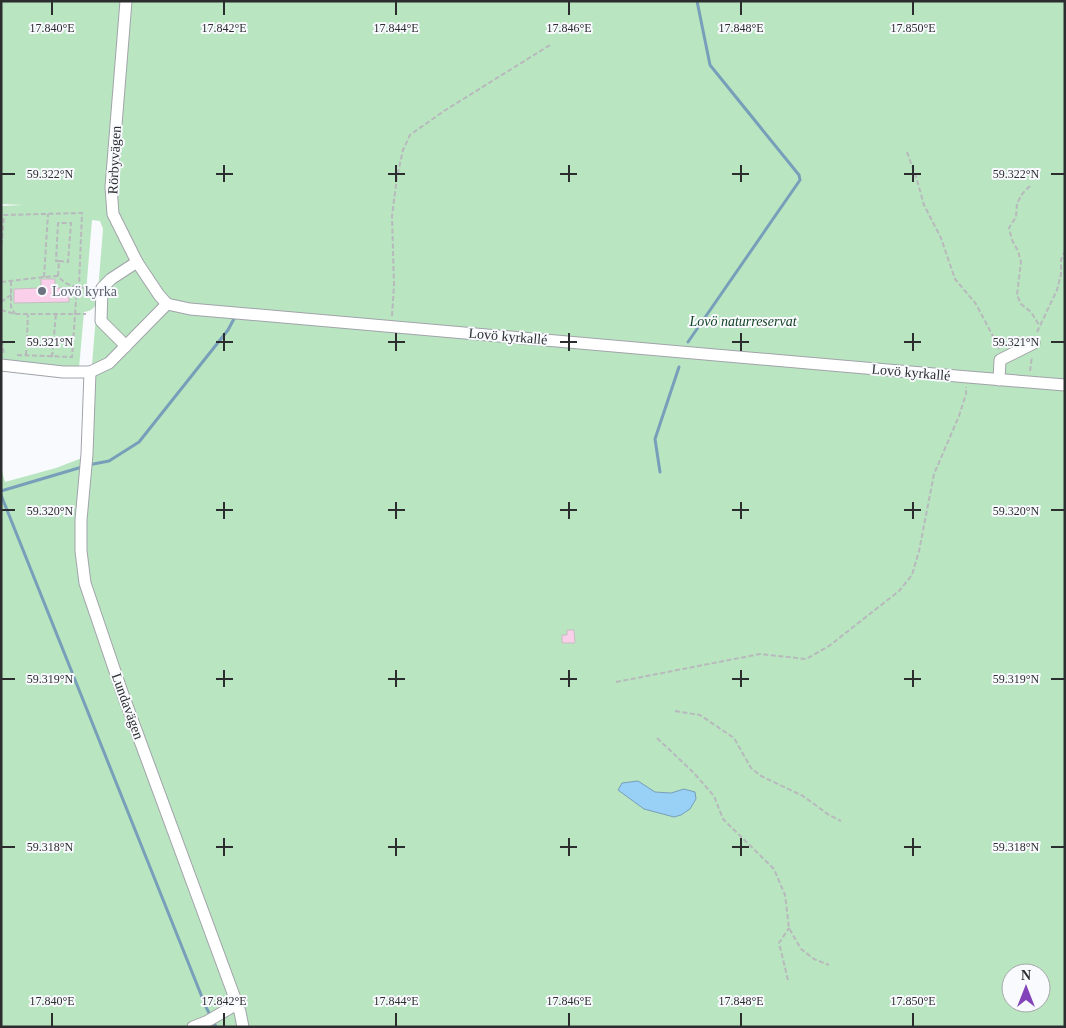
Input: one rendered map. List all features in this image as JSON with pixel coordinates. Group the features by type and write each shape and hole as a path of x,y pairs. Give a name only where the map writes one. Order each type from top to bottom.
{"street":[{"name":"Rörbyvägen","path":"126,1 110,187 112,214 137,262 167,304"},
{"path":"126,346 101,321 102,288 111,279 137,262"},
{"path":"3,360 63,372 90,372 109,363 167,304"},
{"name":"Lovö kyrkallé","path":"167,304 190,308 1065,385"},
{"path":"998,380 1000,360 1034,343"},
{"name":"Lundavägen","path":"90,372 87,454 81,528 84,583 122,692 240,1012 243,1027"},
{"path":"192,1027 206,1022 237,1004"}],"path":[{"path":"392,326 394,286 392,216 397,177 403,150 410,135 444,111 550,45"},
{"path":"906,152 924,205 941,238 954,279 976,304 999,349 1000,360"},
{"path":"1030,186 1017,203 1016,217 1009,228 1021,262 1017,295 1021,304 1031,312 1040,325"},
{"path":"1,253 4,215 82,213 72,357 11,355"},
{"path":"44,276 48,214"},
{"path":"59,261 68,262 71,223 58,223 56,261 59,261 58,276 70,286 102,288"},
{"path":"1029,381 1034,343 1040,325 1057,290 1061,274 1061,260 1065,251"},
{"path":"1,282 58,276"},
{"path":"11,281 13,294 11,307 16,314"},
{"path":"1,302 13,294"},
{"path":"1,310 28,315 86,314"},
{"path":"52,357 56,314"},
{"path":"26,355 28,315"},
{"path":"1,333 3,360"},
{"name":"Lovö kyrkallé","path":"616,682 760,654 806,659 829,646 899,590 912,575 921,543 934,474 959,416 966,394 968,377"},
{"path":"675,711 700,715 734,738 750,768 761,776 803,796 842,821"},
{"path":"657,738 693,772 714,796 723,819 774,869 785,895 789,928 801,949 814,959 829,964"},
{"path":"788,980 779,943 789,928"}],"green space":[{"name":"Lovö naturreservat","path":"1,1 1065,1 1065,1027 1,1027 1,468 5,482 56,468 82,458 103,229 100,221 92,220 86,292 94,297 96,303 93,309 84,312 79,368 1,361 1,206 23,205 1,204"}],"water":[{"path":"638,781 655,792 671,793 684,789 695,792 696,799 690,809 674,817 644,809 618,790 622,783"}],"building":[{"name":"Lovö kyrka","path":"41,279 55,279 55,288 69,288 69,302 14,303 14,289 41,288"},
{"path":"567,630 574,630 575,643 562,643 562,635 567,635"}],"waterway":[{"path":"688,342 800,180 799,175 710,65 697,1"},
{"path":"88,465 109,461 139,442 228,330 236,315"},
{"path":"660,472 655,439 679,367"},
{"path":"1,491 82,467"},
{"path":"1,495 206,1007 216,1027"}],"place":[{"name":"Lovö kyrka","path":"42,291"}]}
